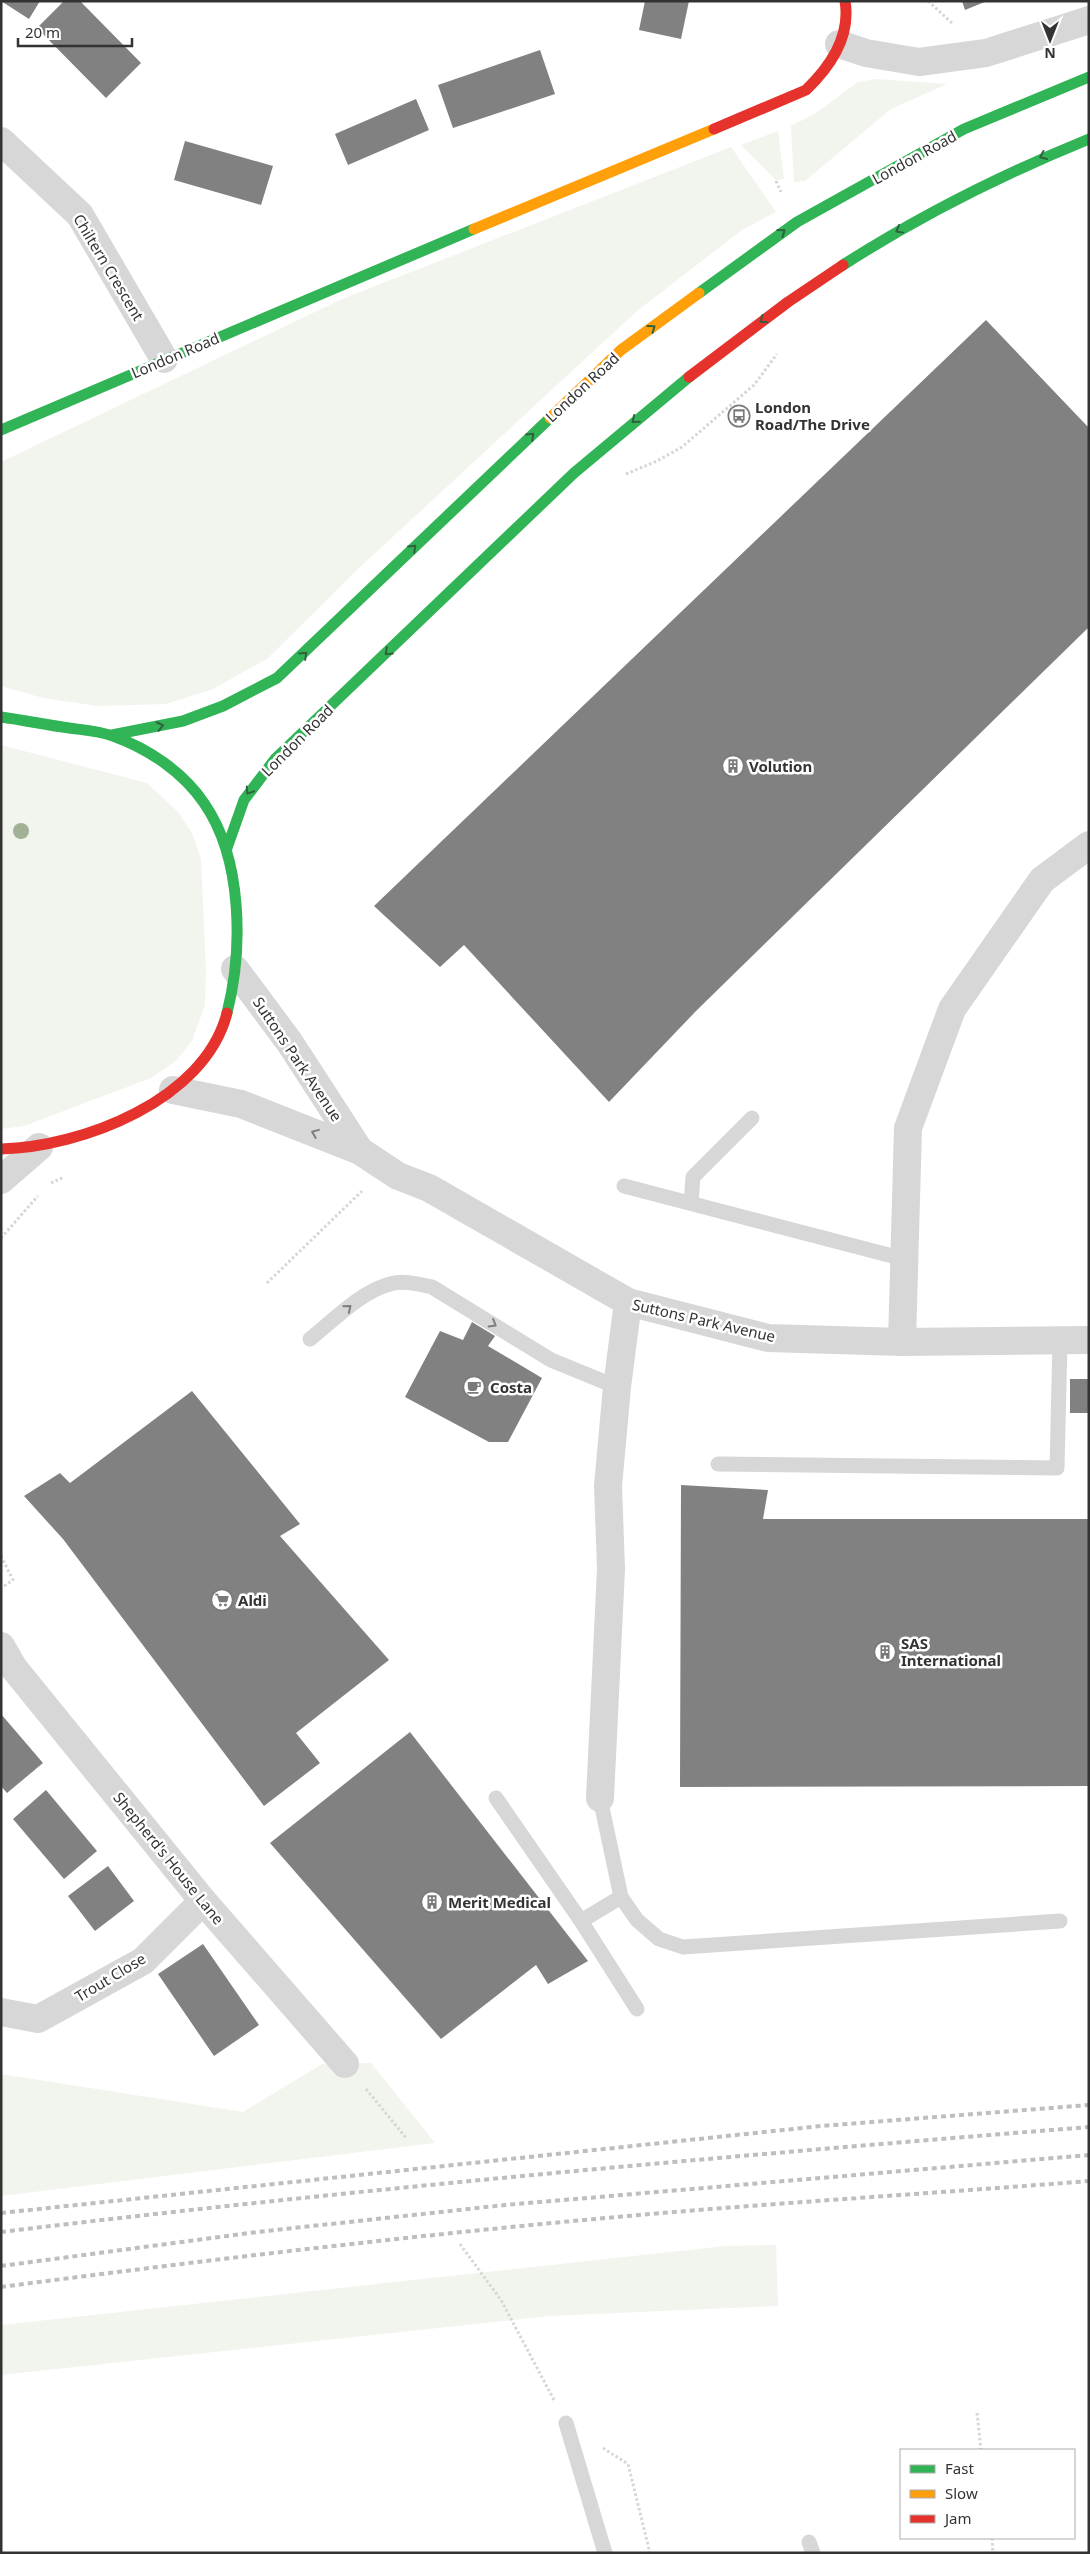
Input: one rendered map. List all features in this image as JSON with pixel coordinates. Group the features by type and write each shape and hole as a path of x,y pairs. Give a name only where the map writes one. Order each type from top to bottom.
{"main road":[{"name":"London Road","path":"1,430 164,359 806,90 827,68 839,44 845,22 845,1"},
{"name":"London Road","path":"112,736 183,721 223,706 276,678 301,657 377,582 621,350 805,217 964,129 1089,77"},
{"name":"London Road","path":"226,848 238,810 247,792 275,759 518,526 624,430 748,331 872,246 999,178 1046,155 1089,138"},
{"path":"1,717 112,736 164,763 185,780 215,819 232,871 236,902 235,969 230,1002 222,1028 211,1052 197,1069 173,1090 116,1121 39,1146 1,1149"}],"street":[{"path":"839,44 866,53 919,62 986,53 1089,20"},
{"name":"Chiltern Crescent","path":"1,141 80,215 164,359"},
{"path":"902,1342 908,1128 952,1009 1042,880 1089,844"},
{"name":"Suttons Park Avenue","path":"235,969 290,1043 360,1151"},
{"name":"Suttons Park Avenue","path":"173,1090 241,1104 360,1151 398,1176 429,1188 628,1302 768,1338 902,1342 1089,1340"},
{"path":"1,1180 39,1146"},
{"path":"600,1798 611,1569 608,1486 617,1387 628,1302"},
{"name":"Shepherd's House Lane","path":"1,1646 13,1667 203,1901 345,2064"},
{"name":"Trout Close","path":"1,2012 38,2018 46,2014 143,1960 203,1901"}],"lane":[{"path":"691,1203 693,1178 752,1118"},
{"path":"624,1186 904,1259"},
{"path":"310,1339 360,1299 390,1284 411,1282 432,1287 551,1360 617,1387"},
{"path":"718,1464 1057,1468 1060,1340"},
{"path":"496,1798 581,1921 637,2009"},
{"path":"600,1798 621,1898 637,1920 659,1939 683,1947 1060,1922"},
{"path":"581,1921 621,1898"},
{"path":"566,2423 605,2553"}],"path":[{"path":"618,477 658,461 682,447 754,385 782,348"},
{"path":"268,1283 367,1186 398,1176"},
{"path":"1,1238 40,1193"},
{"path":"1,1556 13,1580 1,1588"},
{"path":"345,2064 406,2139"},
{"path":"460,2244 502,2300 566,2423 628,2464 650,2553"},
{"path":"977,2413 981,2449"},
{"path":"992,2539 993,2553"}],"shaded area":[{"path":"876,79 947,84 891,109 805,181 794,182 791,126 816,113 858,82"},
{"path":"778,131 784,179 776,180 741,145"},
{"path":"731,147 776,212 742,230 637,311 358,569 267,659 213,689 166,704 98,706 43,698 1,686 1,462 342,299"},
{"path":"1,745 147,783 178,812 192,833 201,859 206,971 205,1005 192,1041 176,1061 151,1078 24,1126 1,1129"},
{"path":"371,2063 435,2143 1,2196 1,2074 243,2112 322,2064"},
{"path":"776,2245 778,2306 550,2316 1,2375 1,2325 725,2246"}],"building":[{"path":"1,1 40,1 29,19"},
{"path":"64,1 80,1 141,63 106,98 37,28"},
{"path":"645,1 689,1 681,39 639,30"},
{"path":"962,1 987,1 965,10"},
{"path":"540,50 555,94 453,128 438,85"},
{"path":"416,99 429,130 348,165 335,134"},
{"path":"185,141 273,166 261,205 174,180"},
{"name":"Volution","path":"986,320 1089,428 1089,627 696,1011 609,1102 464,945 440,967 374,906"},
{"name":"Costa","path":"472,1322 495,1336 488,1346 542,1378 508,1442 489,1442 405,1397 440,1331 463,1340"},
{"path":"1070,1379 1089,1379 1089,1413 1070,1413"},
{"name":"Aldi","path":"192,1391 300,1524 280,1536 389,1660 296,1733 320,1763 264,1806 63,1539 24,1496 60,1473 70,1483"},
{"name":"SAS International","path":"681,1485 768,1490 763,1519 1089,1519 1089,1786 680,1787"},
{"path":"1,1714 43,1763 7,1793 1,1786"},
{"name":"Merit Medical","path":"410,1732 588,1961 548,1984 536,1965 441,2039 270,1843"},
{"path":"46,1790 97,1851 64,1879 13,1819"},
{"path":"108,1866 134,1901 95,1931 68,1896"},
{"path":"203,1944 259,2025 214,2056 158,1974"}],"railway":[{"path":"1,2213 821,2126 1089,2105"},
{"path":"1,2232 409,2187 817,2149 1089,2127"},
{"path":"1,2266 257,2232 505,2205 1089,2155"},
{"path":"1,2287 178,2264 533,2225 711,2209 1089,2181"}],"traffic: fast":[{"path":"699,293 797,222 964,129 1089,77"},
{"path":"843,265 902,229 963,196 1025,166 1089,139"},
{"path":"1,430 474,229"},
{"path":"227,848 244,800 275,759 574,473 689,377"},
{"path":"112,735 183,721 223,706 277,678 550,418"},
{"path":"1,717 113,736 126,741 164,763 196,792 217,826 233,877 236,905 236,961 227,1013"}],"traffic: slow":[{"path":"474,229 714,129"},
{"path":"550,418 621,350 699,293"}],"traffic: jam":[{"path":"714,129 806,90 823,71 837,50 845,26 845,1"},
{"path":"689,377 788,302 843,265"},
{"path":"1,1149 33,1146 67,1139 102,1128 136,1113 167,1094 194,1071 214,1044 227,1013"}],"place":[{"name":"London Road/The Drive","path":"739,416"},
{"name":"Volution","path":"733,766"},
{"name":"Costa","path":"474,1387"},
{"name":"Aldi","path":"222,1600"},
{"name":"SAS International","path":"885,1652"},
{"name":"Merit Medical","path":"432,1902"}]}
